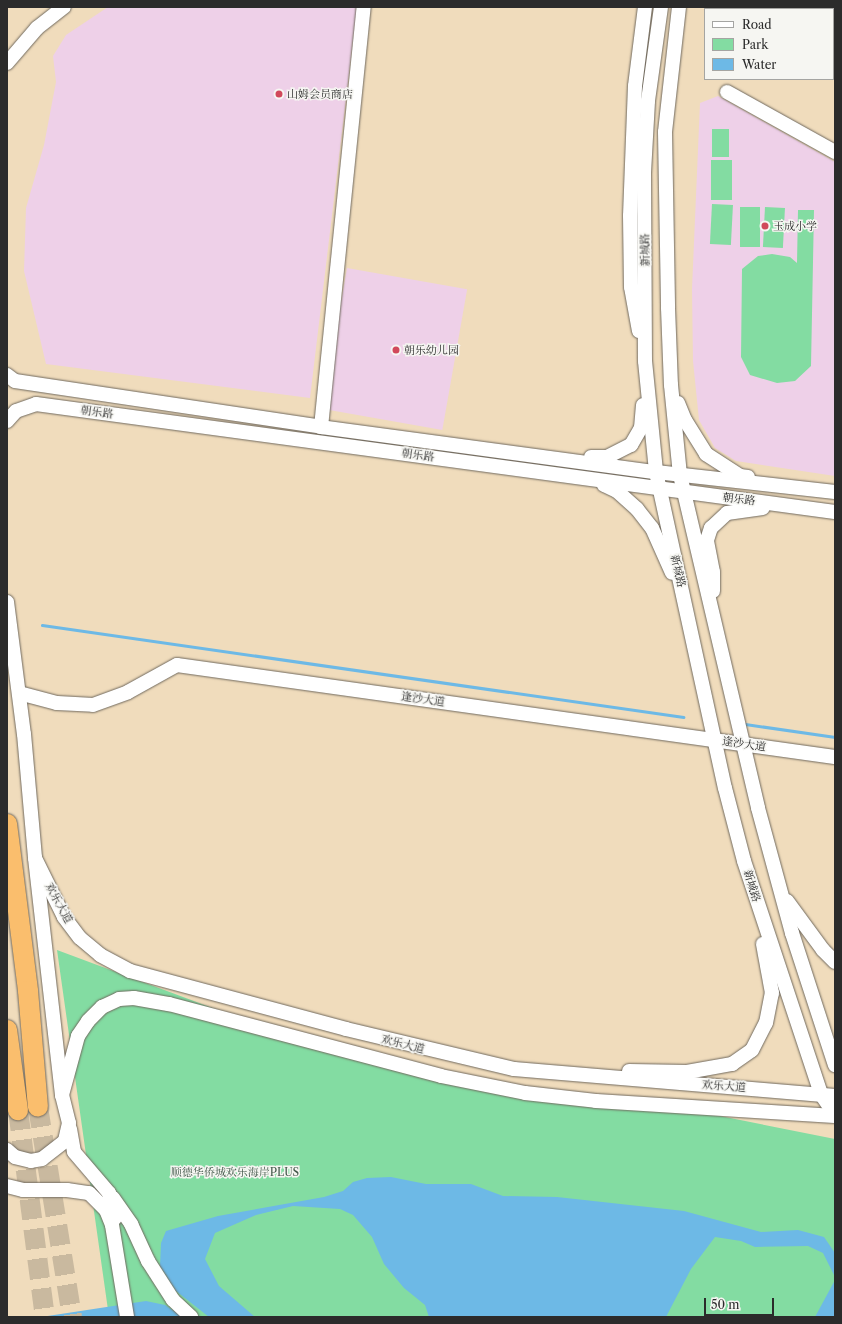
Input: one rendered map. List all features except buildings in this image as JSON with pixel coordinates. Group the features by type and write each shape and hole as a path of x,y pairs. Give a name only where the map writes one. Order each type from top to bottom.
{"highway":[{"path":"7,824 28,991 38,1107"},
{"path":"7,1030 18,1110"}],"street":[{"path":"7,64 37,28 64,7"},
{"path":"321,428 364,7"},
{"path":"542,457 607,457 631,444 641,428 646,368 631,287 630,216 635,86 645,7"},
{"name":"新城路","path":"661,7 648,101 644,173 646,368 656,472 725,788 753,888 783,984 821,1094 835,1116"},
{"name":"新城路","path":"679,7 665,132 667,284 671,385 680,475 781,893 835,1065"},
{"path":"727,92 835,152"},
{"name":"朝乐路","path":"7,375 16,380 321,428 680,475 835,492"},
{"path":"671,385 685,420 706,454 740,476 786,486"},
{"path":"69,408 53,401 51,395 54,390 72,389"},
{"name":"朝乐路","path":"7,421 16,411 36,404 835,512"},
{"path":"591,479 617,491 641,514 652,528 685,602"},
{"path":"711,608 713,572 707,540 715,521 727,513 739,510 789,505"},
{"path":"7,602 19,693 35,858 62,1095 74,1152 109,1193 131,1224 148,1261 173,1300 191,1317"},
{"name":"逢沙大道","path":"19,693 57,703 93,705 128,692 177,665 835,757"},
{"name":"欢乐大道","path":"35,858 64,916 80,938 100,955 130,971 295,1016 457,1057 532,1071 835,1096"},
{"path":"532,1071 687,1072 732,1064 752,1050 766,1023 772,992 753,888"},
{"path":"781,893 823,950 835,962"},
{"path":"783,984 799,999 805,999 809,986"},
{"name":"欢乐大道","path":"62,1095 78,1036 88,1021 102,1007 119,999 134,998 161,1002 289,1038 441,1076 525,1093 589,1100 725,1107 835,1116"},
{"path":"289,1038 295,1016"},
{"path":"725,1086 725,1107"},
{"path":"7,1150 15,1157 31,1161 42,1159 65,1141 69,1123"},
{"path":"7,1186 30,1190 66,1190 88,1193 106,1210 117,1241 127,1317"},
{"path":"109,1193 131,1317"}],"shaded area":[{"path":"108,7 357,7 310,398 46,364 24,271 26,208 44,145 56,82 53,56 66,35"},
{"name":"玉成小学","path":"718,96 835,162 835,476 736,461 715,448 699,420 693,361 692,289 700,103"},
{"name":"朝乐幼儿园","path":"347,268 467,289 442,430 322,409"}],"green space":[{"path":"712,129 729,129 729,157 712,157"},
{"path":"711,160 732,160 732,200 711,200"},
{"path":"712,204 733,205 731,245 710,244"},
{"path":"740,207 760,207 760,247 740,247"},
{"path":"765,207 785,208 783,248 763,247"},
{"path":"798,210 814,210 811,366 795,381 777,383 750,375 741,357 742,269 758,256 772,254 790,257 797,263"},
{"name":"顺德华侨城欢乐海岸PLUS","path":"57,950 336,1054 529,1098 700,1112 835,1139 835,1317 109,1317"}],"water":[{"path":"391,1177 426,1184 471,1184 503,1196 557,1197 684,1211 761,1232 798,1230 824,1237 835,1253 835,1277 823,1253 808,1246 755,1247 741,1241 715,1237 691,1269 666,1317 429,1317 425,1305 404,1288 384,1264 372,1237 353,1215 340,1209 293,1206 256,1215 215,1233 205,1259 219,1286 255,1317 209,1317 176,1291 160,1266 161,1243 166,1231 218,1216 324,1197 343,1191 353,1182 367,1178"},
{"path":"835,1280 835,1317 815,1317"},
{"path":"146,1301 165,1305 183,1317 41,1317"}],"waterway":[{"path":"42,625 683,717"},
{"path":"745,724 835,737"}],"tunnel":[{"path":"38,1107 72,1317"},
{"path":"18,1110 45,1317"}],"place":[{"name":"山姆会员商店","path":"279,94"},
{"name":"玉成小学","path":"765,226"},
{"name":"朝乐幼儿园","path":"396,350"}]}
